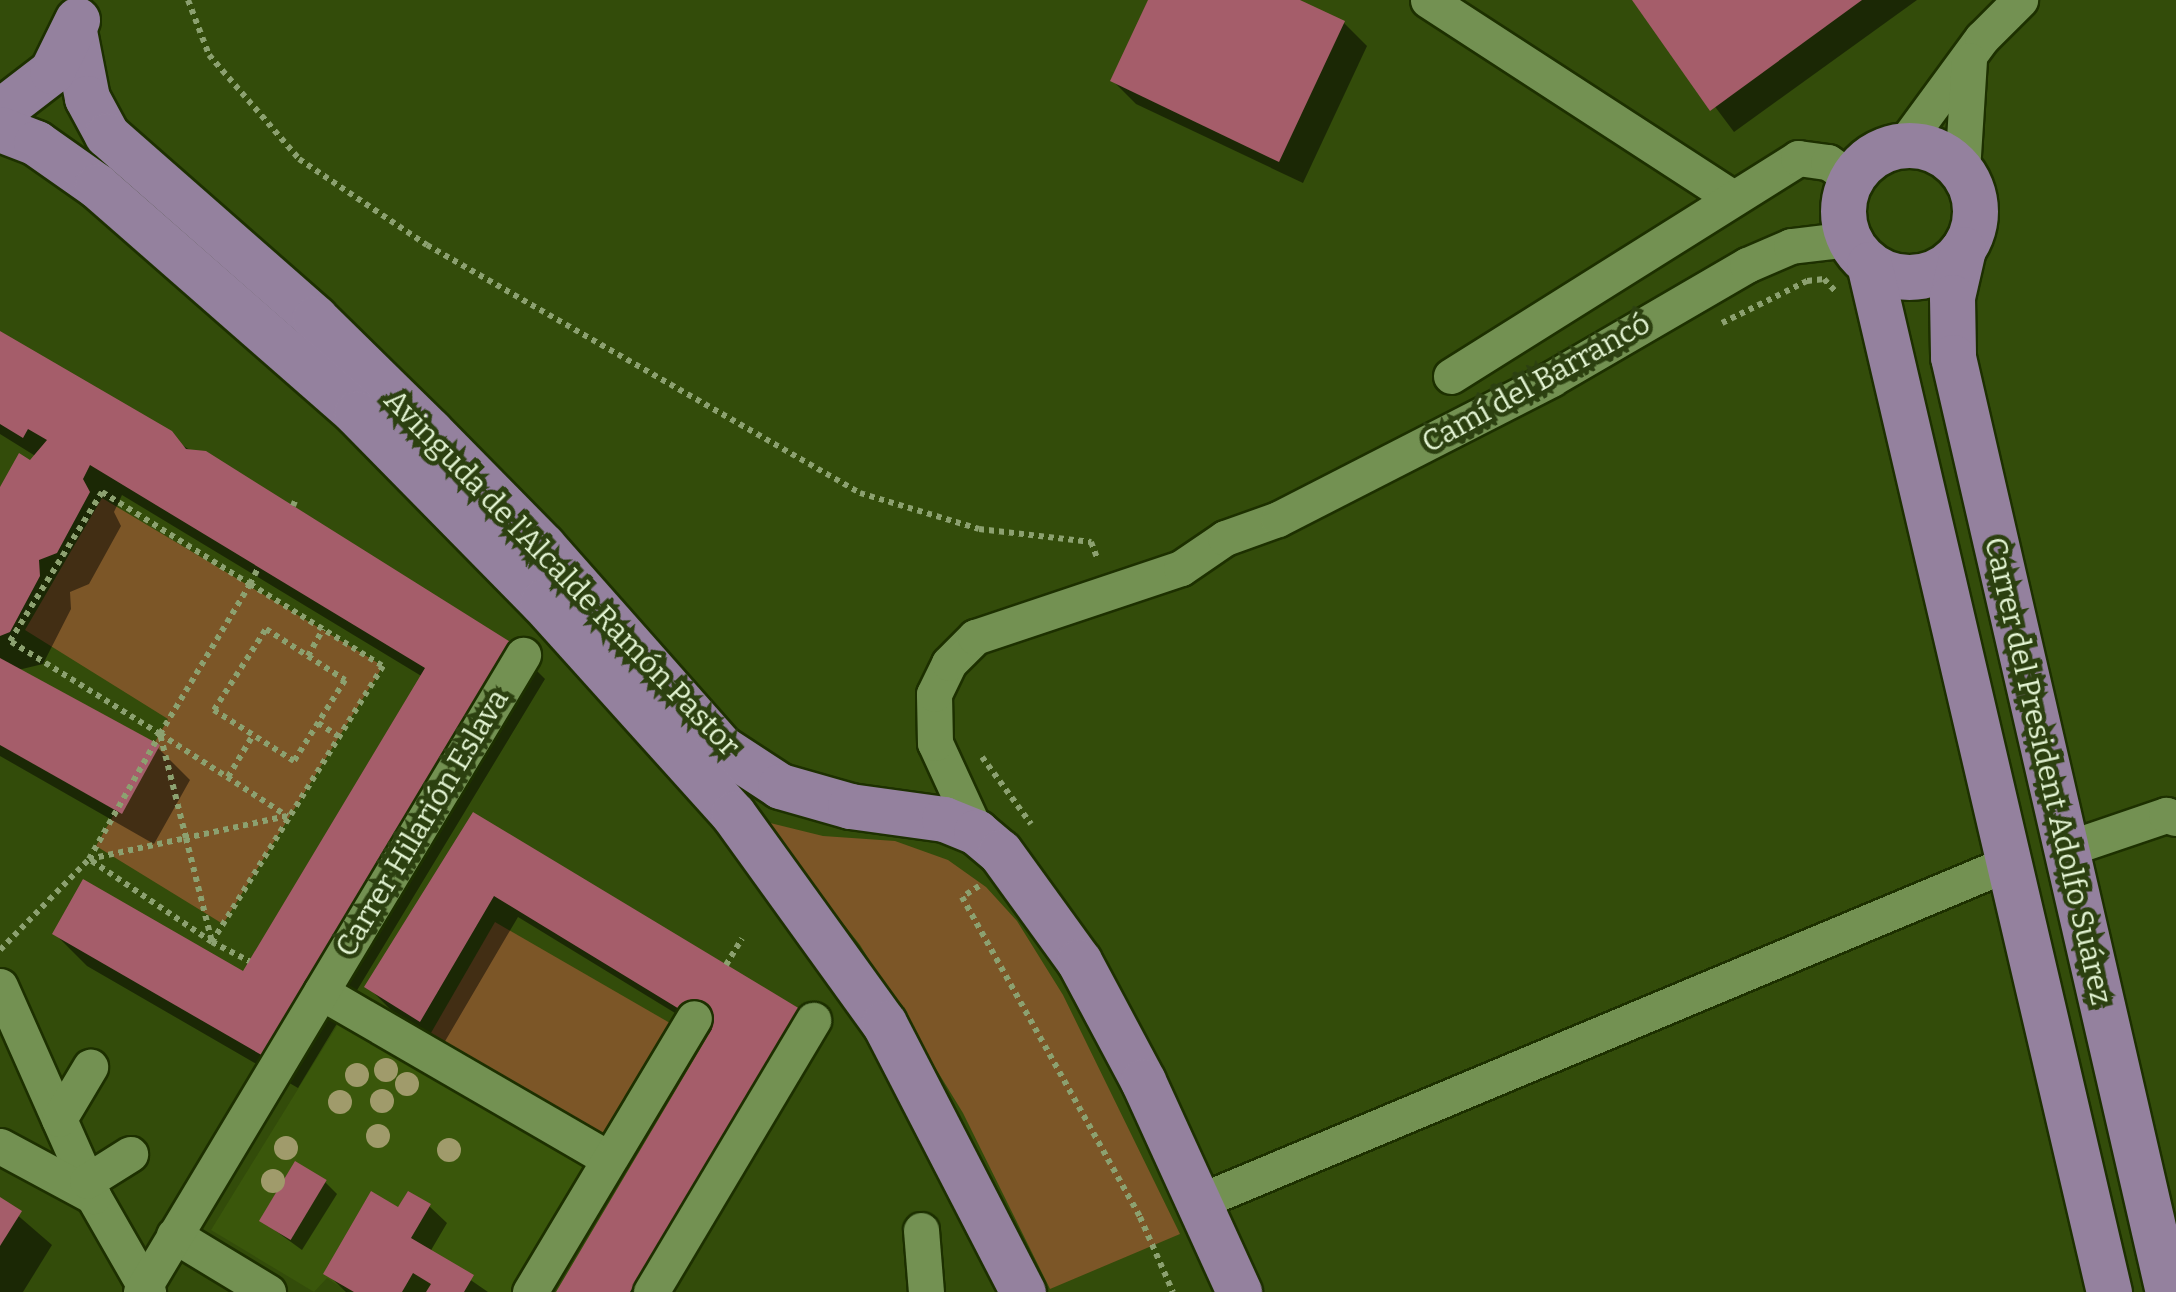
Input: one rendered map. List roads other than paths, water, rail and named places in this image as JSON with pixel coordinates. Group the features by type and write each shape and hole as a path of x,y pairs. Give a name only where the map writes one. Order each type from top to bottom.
{"main road":[{"path":"0,111 52,70 78,15"},
{"name":"Avinguda de l'Alcalde Ramón Pastor","path":"78,15 87,98 107,135 315,318 416,417 543,546 722,748 754,772 810,797 916,812 976,832 1000,852 1079,961 1238,1292"},
{"name":"Avinguda de l'Alcalde Ramón Pastor","path":"0,129 36,144 97,186 356,413 542,602 733,814 884,1023 1023,1292"},
{"path":"1904,144 1926,146 1962,171 1976,210 1963,249 1948,264 1919,276 1859,251 1843,208 1851,178 1874,154 1904,144"},
{"name":"Carrer del President Adolfo Suárez","path":"1963,249 1952,297 1953,357 2168,1292"},
{"name":"Carrer del President Adolfo Suárez","path":"1859,251 2011,862 2109,1292"}],"street":[{"path":"1428,0 1733,198"},
{"path":"1904,144 2020,0"},
{"path":"1962,171 1969,59"},
{"path":"1451,376 1798,158 1828,162 1851,178"},
{"name":"Camí del Barrancó","path":"976,832 935,743 934,694 949,662 975,637 1180,568 1225,538 1278,519 1551,380 1746,265 1792,246 1859,251"},
{"name":"Carrer Hilarión Eslava","path":"145,1290 174,1235 523,655"},
{"path":"2066,849 2166,815 2176,818"},
{"path":"1198,1202 2011,862"},
{"path":"0,986 90,1188 145,1290"},
{"name":"Carrer Hilarión Eslava","path":"321,992 609,1159"},
{"path":"530,1292 694,1018"},
{"path":"651,1292 812,1020"},
{"path":"59,1119 90,1067"},
{"path":"0,1146 90,1188"},
{"path":"90,1188 130,1154"},
{"path":"921,1230 926,1292"},
{"path":"174,1235 268,1292"}]}
